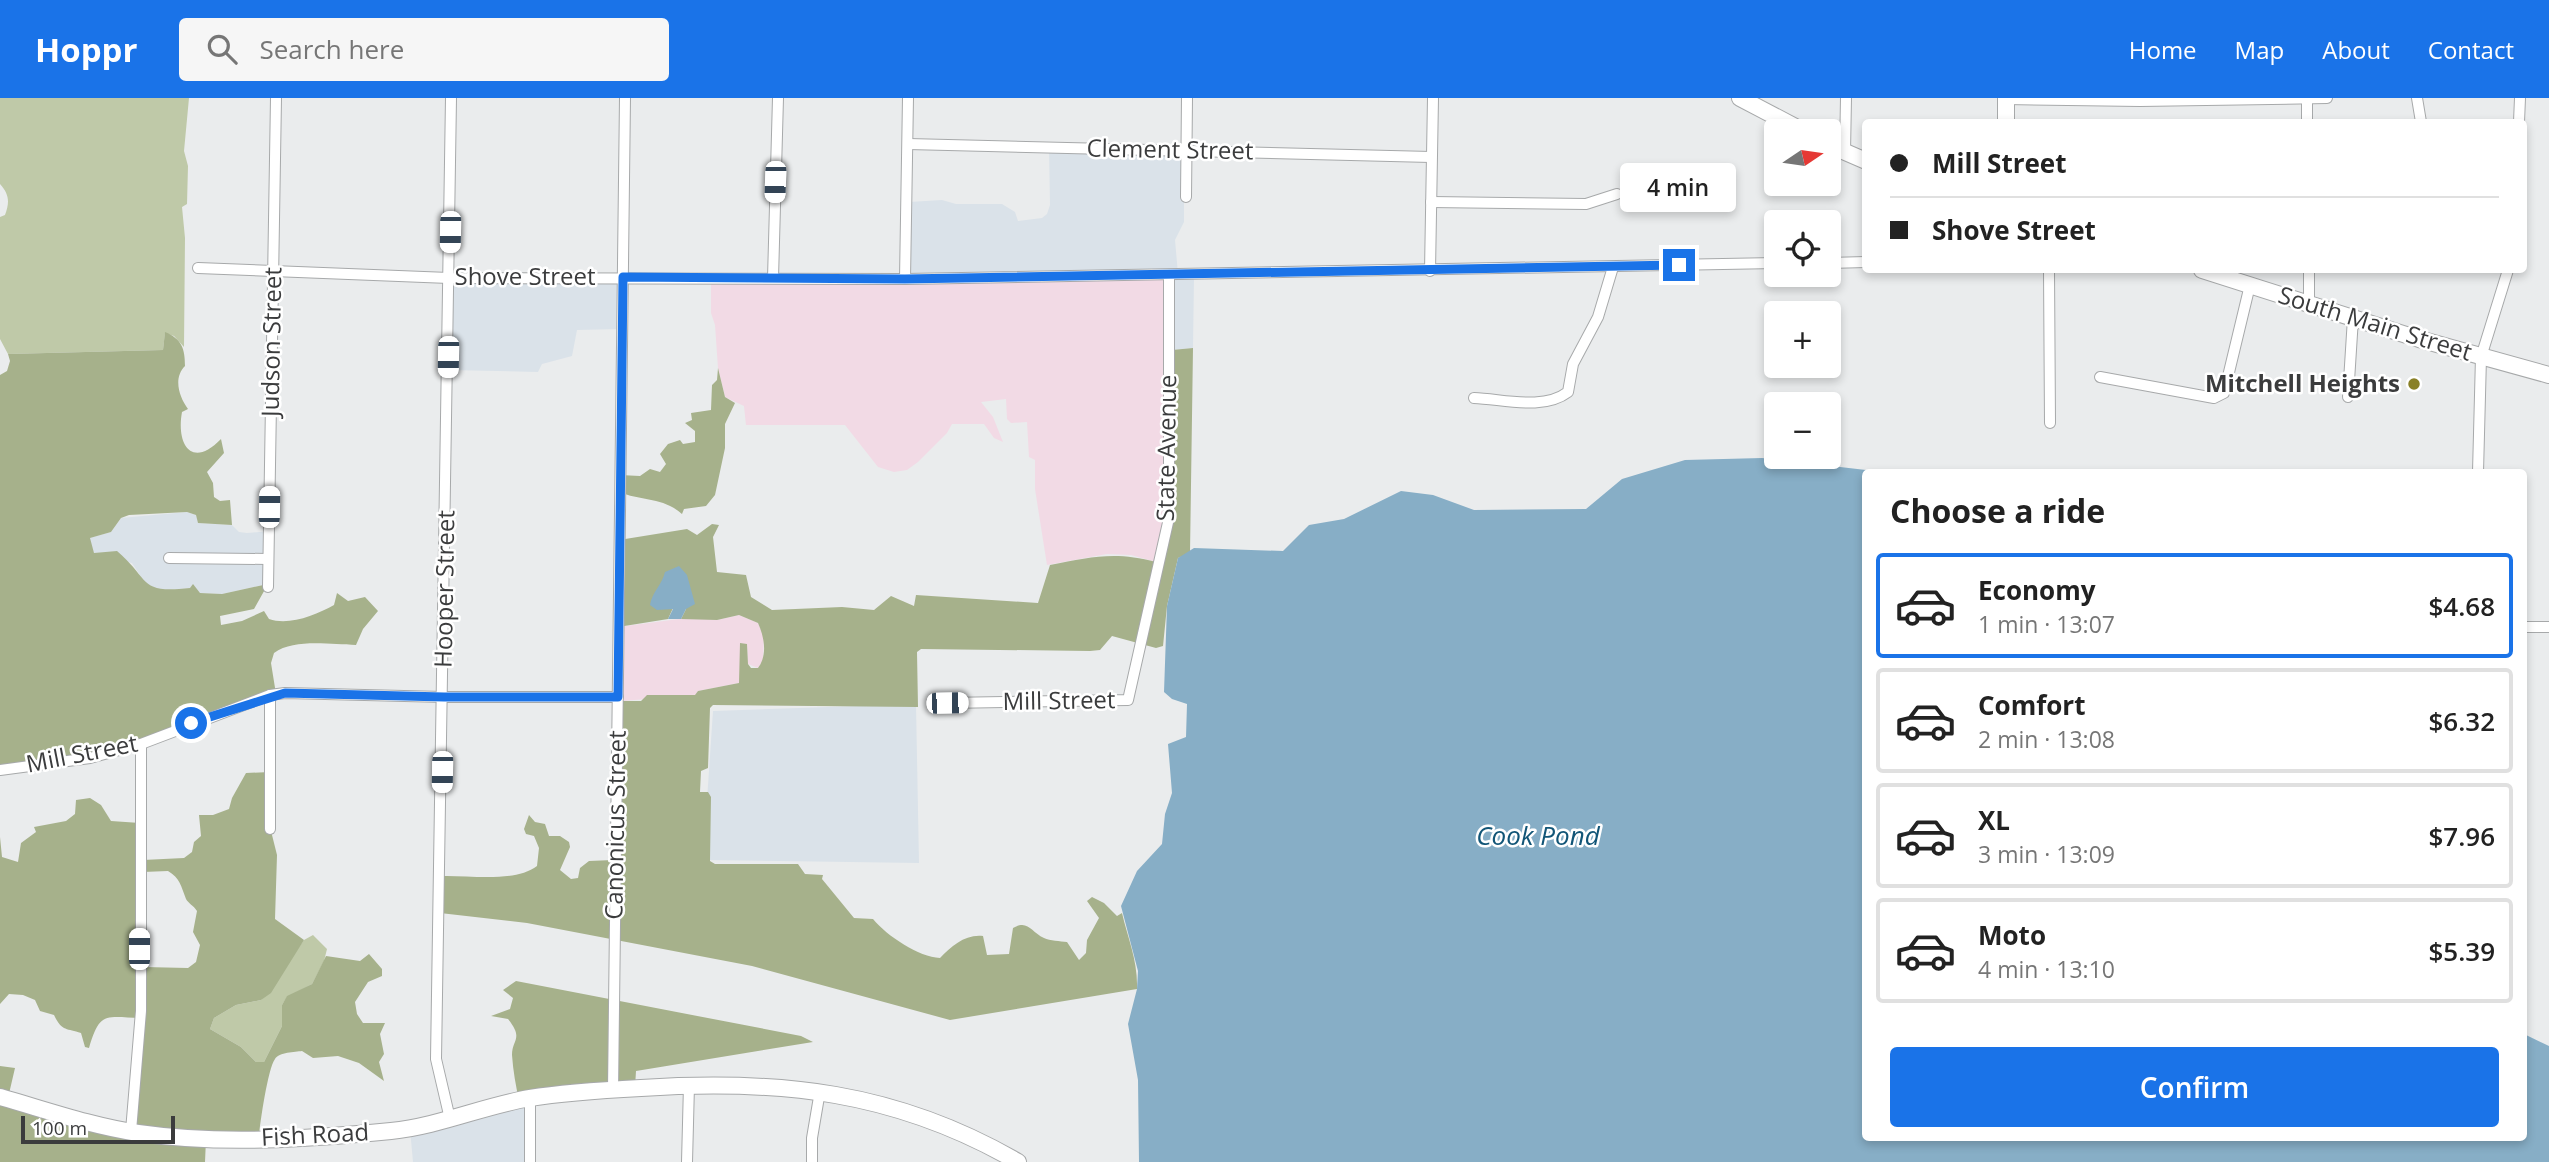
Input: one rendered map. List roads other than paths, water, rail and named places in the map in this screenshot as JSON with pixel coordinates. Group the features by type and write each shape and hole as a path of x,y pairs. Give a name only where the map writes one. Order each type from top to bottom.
{"main road":[{"path":"1740,98 1780,119"},
{"path":"2006,98 2006,119"},
{"path":"1841,150 1862,159"},
{"name":"South Main Street","path":"2212,273 2481,357 2549,375"},
{"name":"Fish Road","path":"0,1097 85,1122 131,1131 195,1139 258,1139 395,1130 530,1098 631,1088 746,1084 820,1091 912,1114 962,1134 1018,1162"}],"street":[{"name":"Judson Street","path":"268,587 276,98"},
{"name":"Hooper Street","path":"450,1119 436,1059 444,697 451,98"},
{"name":"Canonicus Street","path":"613,1090 625,98"},
{"path":"773,278 778,98"},
{"path":"905,279 908,98"},
{"path":"1186,197 1188,98"},
{"path":"1430,271 1433,98"},
{"path":"1845,152 1846,98"},
{"path":"2006,98 2327,98"},
{"path":"2306,98 2307,119"},
{"path":"2417,98 2420,119"},
{"path":"2519,119 2520,98"},
{"name":"Clement Street","path":"908,144 1431,157"},
{"path":"1431,202 1586,204 1617,194"},
{"path":"1841,262 1862,262"},
{"name":"Shove Street","path":"198,268 449,278 905,279 1764,263"},
{"path":"1474,398 1535,401 1559,398 1568,392 1573,365 1598,317 1614,267"},
{"path":"2049,273 2050,423"},
{"path":"2309,273 2309,304"},
{"path":"2478,469 2481,357 2507,273"},
{"name":"State Avenue","path":"1128,700 1169,518 1169,276"},
{"path":"2099,377 2214,398 2224,393 2250,285"},
{"path":"2348,397 2353,318"},
{"path":"169,558 268,559"},
{"path":"2527,627 2549,627"},
{"name":"Mill Street","path":"0,770 90,758 141,744 270,695 304,692 444,697 618,697"},
{"path":"270,695 270,829"},
{"name":"Mill Street","path":"947,703 1128,700"},
{"path":"131,1131 141,1011 141,744"},
{"path":"687,1162 689,1085"},
{"path":"812,1162 812,1138 820,1091"},
{"path":"530,1098 530,1162"}],"water":[{"name":"Cook Pond","path":"1762,458 1764,469 1841,467 1862,470 1862,1141 2527,1141 2527,1035 2549,1046 2549,1162 1139,1162 1138,1080 1128,1024 1137,989 1138,971 1121,906 1137,871 1162,844 1165,814 1172,793 1168,744 1186,737 1187,704 1172,699 1164,692 1167,606 1178,558 1194,548 1283,551 1309,525 1344,519 1401,491 1433,495 1474,510 1586,509 1622,479 1685,460"},
{"path":"679,566 687,575 695,604 686,609 681,619 668,619 673,609 657,610 650,605 665,572"}],"place":[{"name":"Mitchell Heights","path":"2414,384"}]}
